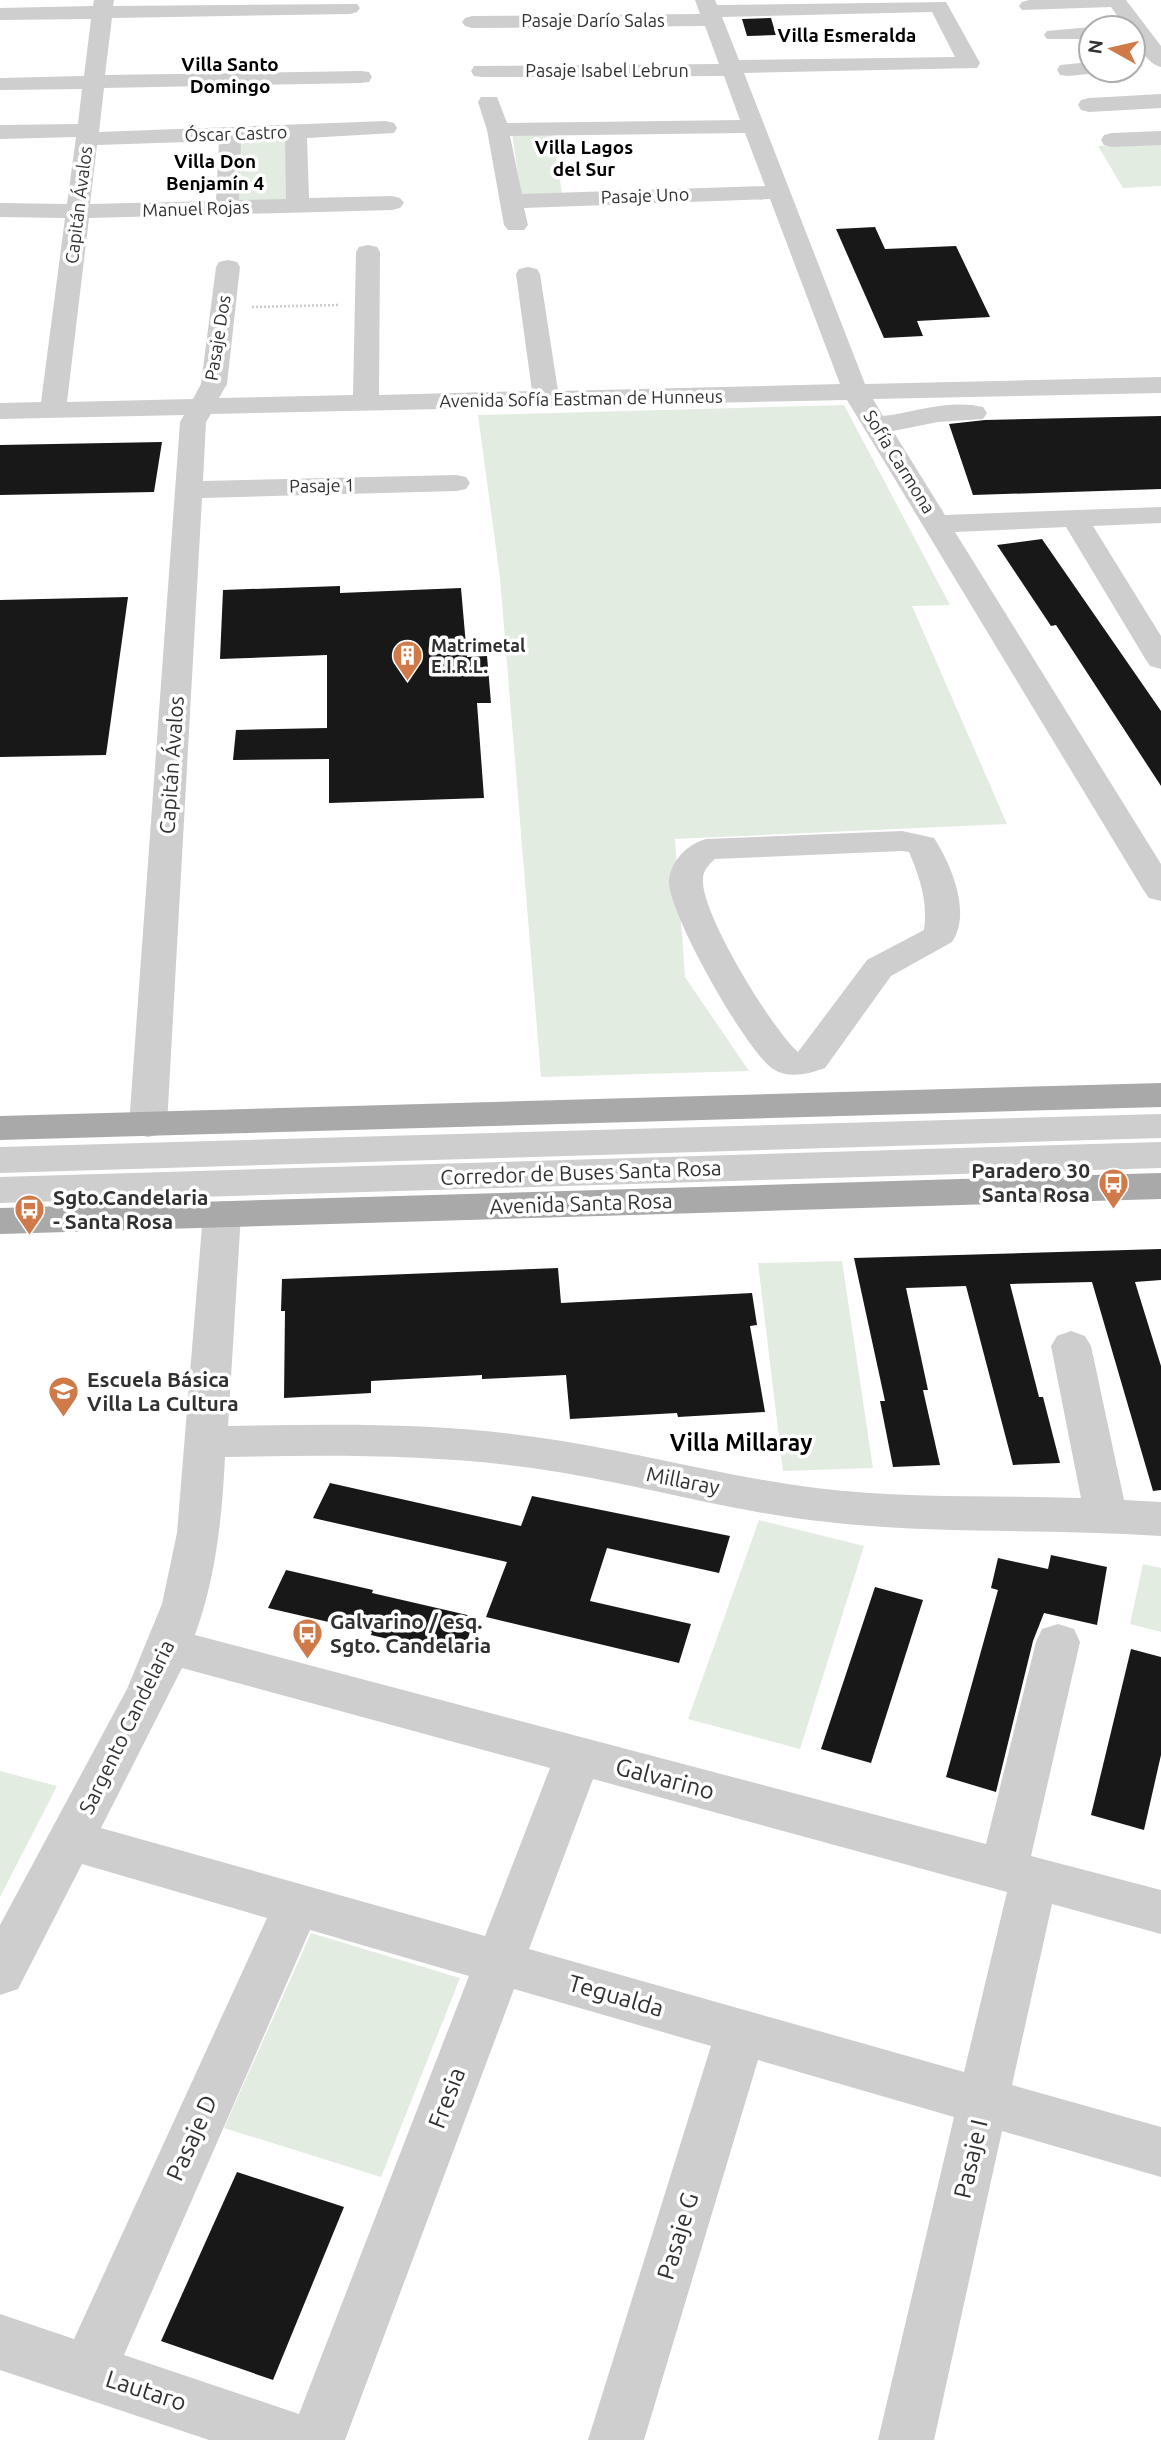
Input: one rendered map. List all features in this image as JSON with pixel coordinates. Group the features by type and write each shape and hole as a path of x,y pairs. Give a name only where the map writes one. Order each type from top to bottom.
{"main road":[{"path":"0,1128 1161,1095"},
{"name":"Avenida Santa Rosa","path":"0,1221 1161,1186"}],"street":[{"path":"468,0 488,100 498,130 516,225"},
{"path":"1029,6 1116,1"},
{"path":"0,14 103,6 350,8"},
{"name":"Capitán Ávalos","path":"53,410 103,6"},
{"name":"Pasaje Darío Salas","path":"472,22 709,10 939,6 969,63"},
{"name":"Sofía Carmona","path":"709,10 856,393 1161,891"},
{"path":"1054,35 1077,34"},
{"name":"Pasaje Isabel Lebrun","path":"482,71 969,63"},
{"path":"1068,69 1077,69"},
{"path":"0,84 360,77"},
{"path":"1089,105 1161,101"},
{"path":"498,130 753,126"},
{"name":"Óscar Castro","path":"0,132 87,135 230,134 386,128"},
{"path":"296,131 298,206"},
{"path":"228,208 230,134"},
{"path":"1112,141 1161,138"},
{"name":"Pasaje Uno","path":"511,201 779,192"},
{"name":"Manuel Rojas","path":"0,209 228,208 392,203"},
{"path":"366,404 368,252"},
{"name":"Pasaje Dos","path":"200,407 214,384 228,267"},
{"path":"528,274 546,401"},
{"name":"Avenida Sofía Eastman de Hunneus","path":"0,411 546,401 1161,385"},
{"name":"Capitán Ávalos","path":"148,1125 188,490 193,422 200,407"},
{"path":"876,425 917,420 935,414 1148,410"},
{"name":"Pasaje 1","path":"188,490 456,483"},
{"path":"937,524 1161,514"},
{"path":"1074,518 1161,660"},
{"path":"902,841 922,845 939,882 944,913 940,935 878,968 812,1060 800,1064 785,1061 762,1034 710,946 685,884 689,868 706,849 902,841"},
{"path":"800,1064 805,1105"},
{"name":"Corredor de Buses Santa Rosa","path":"0,1160 1161,1126"},
{"name":"Corredor de Buses Santa Rosa","path":"0,1190 1161,1154"},
{"name":"Sargento Candelaria","path":"0,1973 147,1695 169,1646 193,1570 199,1534 222,1214"},
{"path":"1071,1346 1106,1516"},
{"name":"Millaray","path":"205,1441 434,1441 536,1453 747,1494 820,1505 892,1511 1161,1519"},
{"name":"Pasaje I","path":"906,2440 984,2102 1058,1642"},
{"name":"Galvarino","path":"169,1646 1161,1912"},
{"name":"Fresia","path":"317,2440 578,1756"},
{"name":"Tegualda","path":"70,1840 1161,2152"},
{"name":"Pasaje D","path":"88,2372 296,1905"},
{"name":"Pasaje G","path":"615,2440 741,2032"},
{"name":"Lautaro","path":"0,2342 293,2440"}],"path":[{"path":"223,307 368,304"}],"shaded area":[{"path":"552,131 562,193 521,195 512,133"},
{"path":"291,134 294,202 237,203 236,136"},
{"path":"1161,143 1161,186 1123,188 1098,146"},
{"path":"844,405 950,605 912,606 1007,824 675,839 685,977 749,1071 541,1077 500,578 478,415"},
{"path":"842,1261 873,1468 783,1471 758,1263"},
{"path":"759,1520 864,1546 800,1749 688,1719"},
{"path":"1143,1564 1161,1568 1161,1632 1130,1624"},
{"path":"0,1771 57,1786 0,1897"},
{"path":"311,1933 460,1978 381,2177 224,2128"}],"building":[{"path":"771,18 776,35 747,36 742,19"},
{"path":"875,227 885,249 956,246 990,317 917,321 923,336 884,338 836,229"},
{"path":"1161,416 1161,489 973,495 949,424 985,420"},
{"path":"162,442 154,492 0,495 0,445"},
{"path":"1042,539 1161,711 1161,786 1056,625 1051,626 997,545"},
{"path":"340,586 340,593 461,588 467,657 487,656 491,703 477,703 484,798 329,803 329,759 233,760 236,730 327,728 327,655 220,659 223,590"},
{"path":"128,597 106,755 0,757 0,600"},
{"path":"1161,1249 1161,1280 1135,1282 1161,1366 1161,1490 1153,1491 1092,1282 1010,1284 1039,1397 1043,1397 1060,1463 1013,1465 966,1286 906,1288 928,1390 923,1390 940,1465 893,1467 880,1401 885,1401 854,1258"},
{"path":"558,1268 561,1303 752,1293 757,1325 750,1326 765,1412 678,1417 677,1413 570,1419 566,1375 482,1379 482,1375 371,1381 371,1393 284,1398 285,1311 281,1311 282,1279"},
{"path":"330,1483 521,1526 532,1496 730,1536 719,1573 607,1548 590,1601 691,1624 679,1663 486,1617 507,1562 313,1518"},
{"path":"1051,1555 1107,1567 1097,1625 1044,1613 1033,1641 996,1792 946,1777 998,1590 991,1588 998,1558 1048,1569"},
{"path":"286,1570 476,1617 461,1656 371,1635 372,1632 268,1608"},
{"path":"875,1587 923,1600 871,1763 821,1749"},
{"path":"1131,1649 1161,1657 1161,1755 1144,1830 1091,1815"},
{"path":"237,2172 344,2207 273,2380 161,2341"}],"place":[{"name":"Matrimetal E.I.R.L.","path":"408,683"},
{"name":"Paradero 30 Santa Rosa","path":"1113,1210"},
{"name":"Sgto.Candelaria - Santa Rosa","path":"30,1237"},
{"name":"Escuela Básica Villa La Cultura","path":"64,1419"},
{"name":"Galvarino / esq. Sgto. Candelaria","path":"307,1661"}],"district":[{"name":"Villa Esmeralda","path":"847,35"},
{"name":"Villa Santo Domingo","path":"230,75"},
{"name":"Villa Lagos del Sur","path":"584,158"},
{"name":"Villa Don Benjamín 4","path":"215,172"},
{"name":"Villa Millaray","path":"741,1443"}]}
